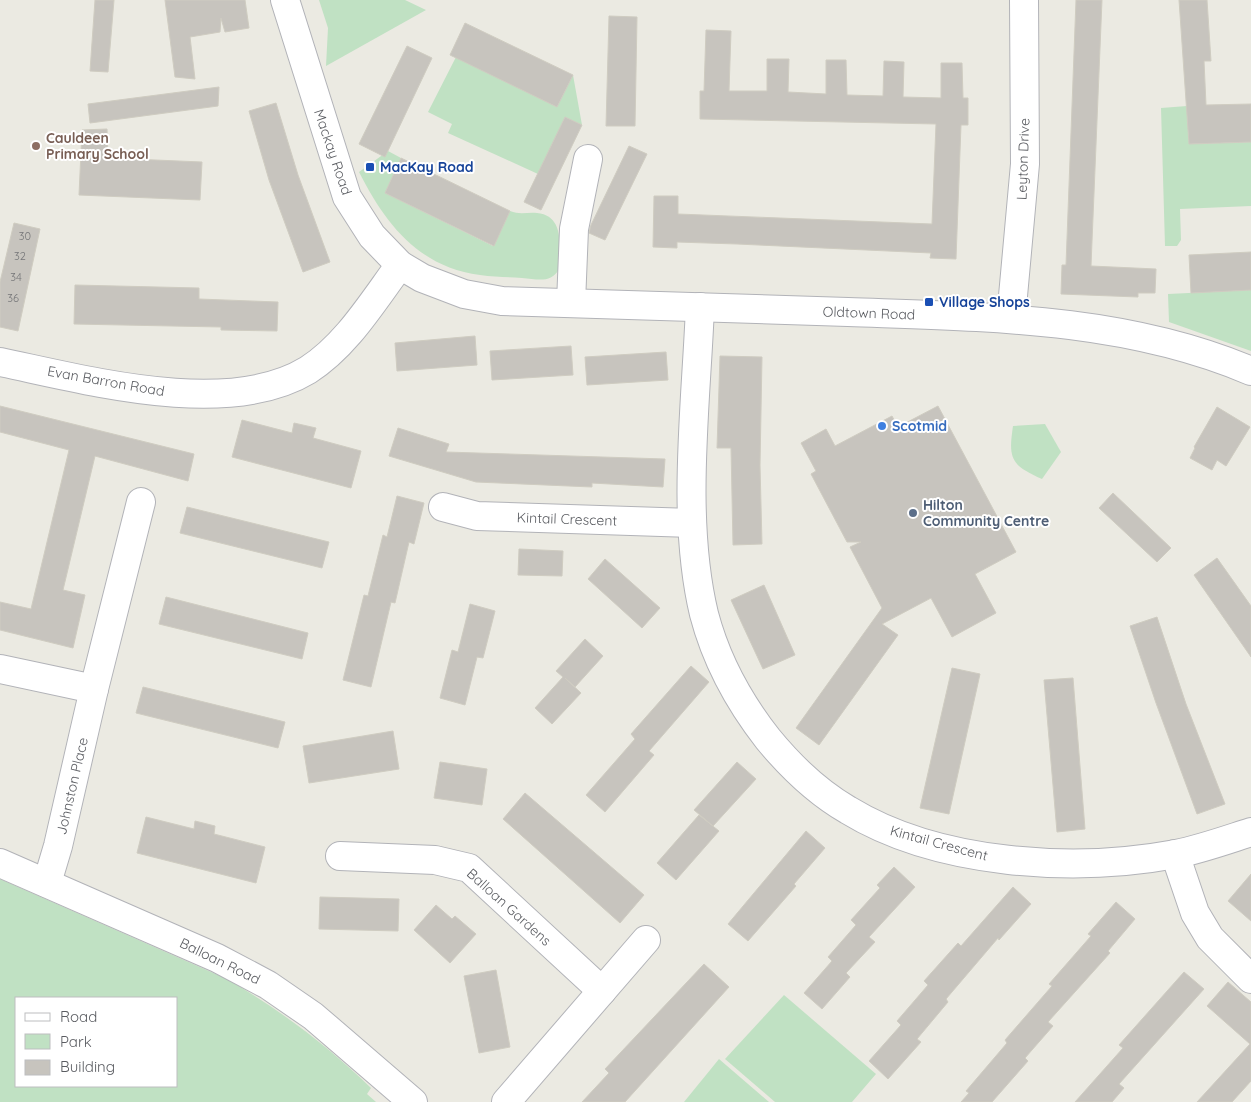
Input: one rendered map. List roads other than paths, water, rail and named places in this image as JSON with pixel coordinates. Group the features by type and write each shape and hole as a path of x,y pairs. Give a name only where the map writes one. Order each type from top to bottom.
{"street":[{"name":"Mackay Road","path":"285,0 347,197 372,236 411,272"},
{"name":"Leyton Drive","path":"1011,318 1025,164 1024,0"},
{"path":"571,303 574,229 588,159"},
{"name":"Oldtown Road","path":"411,272 464,294 502,301 1011,318 1124,333 1173,343 1251,371"},
{"name":"Evan Barron Road","path":"0,362 158,392 220,394 274,386 307,370 327,355 411,272"},
{"name":"Kintail Crescent","path":"700,307 692,523 696,568 705,616 724,672 749,714 783,757 815,787 848,810 891,832 949,849 994,859 1041,863 1108,861 1176,854 1251,832"},
{"name":"Johnston Place","path":"47,883 58,846 94,689 141,502"},
{"name":"Kintail Crescent","path":"443,507 477,516 692,523"},
{"path":"0,669 94,689"},
{"path":"1176,854 1195,913 1210,938 1251,979"},
{"name":"Balloan Gardens","path":"340,856 435,860 469,868 602,991"},
{"name":"Balloan Road","path":"0,863 217,958 268,984 313,1016 413,1102"},
{"path":"506,1102 646,940"}],"place":[{"name":"Cauldeen Primary School","path":"36,146"},
{"name":"MacKay Road","path":"370,167"},
{"name":"Village Shops","path":"929,302"},
{"name":"Scotmid","path":"882,426"},
{"name":"Hilton Community Centre","path":"913,513"}]}
